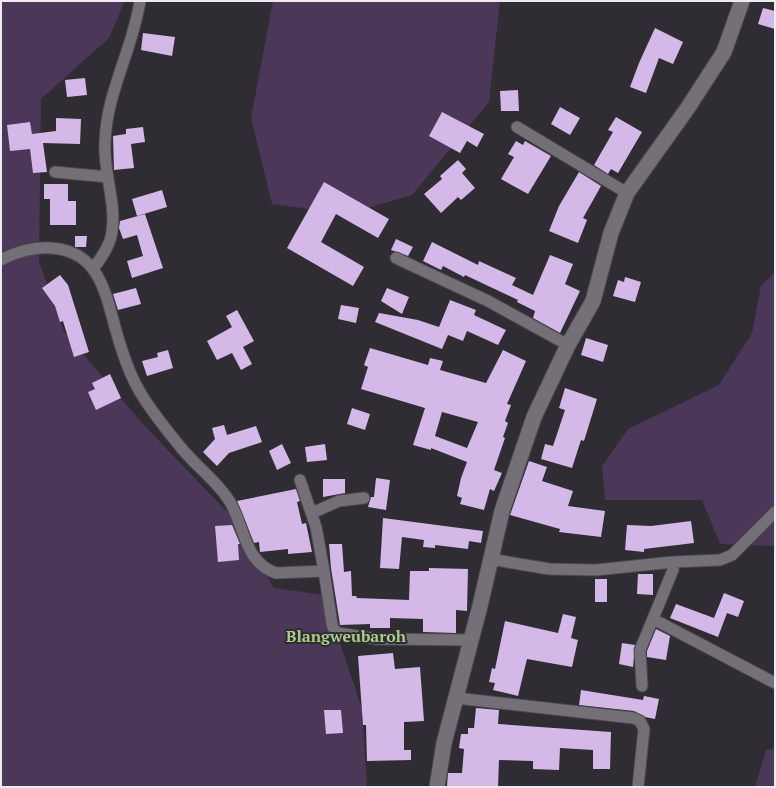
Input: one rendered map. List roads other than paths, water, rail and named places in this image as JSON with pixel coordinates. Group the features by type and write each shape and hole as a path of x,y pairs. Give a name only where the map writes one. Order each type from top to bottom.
{"street":[{"path":"93,269 107,247 111,237 112,215 104,143 106,125 114,92 136,21 140,1"},
{"path":"437,787 444,743 471,640 490,559 506,498 534,417 568,345 593,301 611,233 627,193 687,109 724,52 742,1"},
{"path":"517,127 627,193"},
{"path":"56,172 108,177"},
{"path":"1,260 26,251 46,248 58,249 78,256 93,269 104,288 124,357 140,392 184,451 225,495 233,508 248,548 256,561 269,571 276,573 324,572"},
{"path":"396,258 488,301 568,345"},
{"path":"300,480 319,540 334,630 338,633 377,639 471,640"},
{"path":"312,514 339,501 364,498"},
{"path":"490,559 549,569 596,570 672,562 720,560 732,555 775,512"},
{"path":"642,686 640,650 673,570 672,562"},
{"path":"653,619 775,683"},
{"path":"456,698 632,718 640,721 644,730 638,787"}],"district":[{"name":"Blangweubaroh","path":"346,636"}]}
